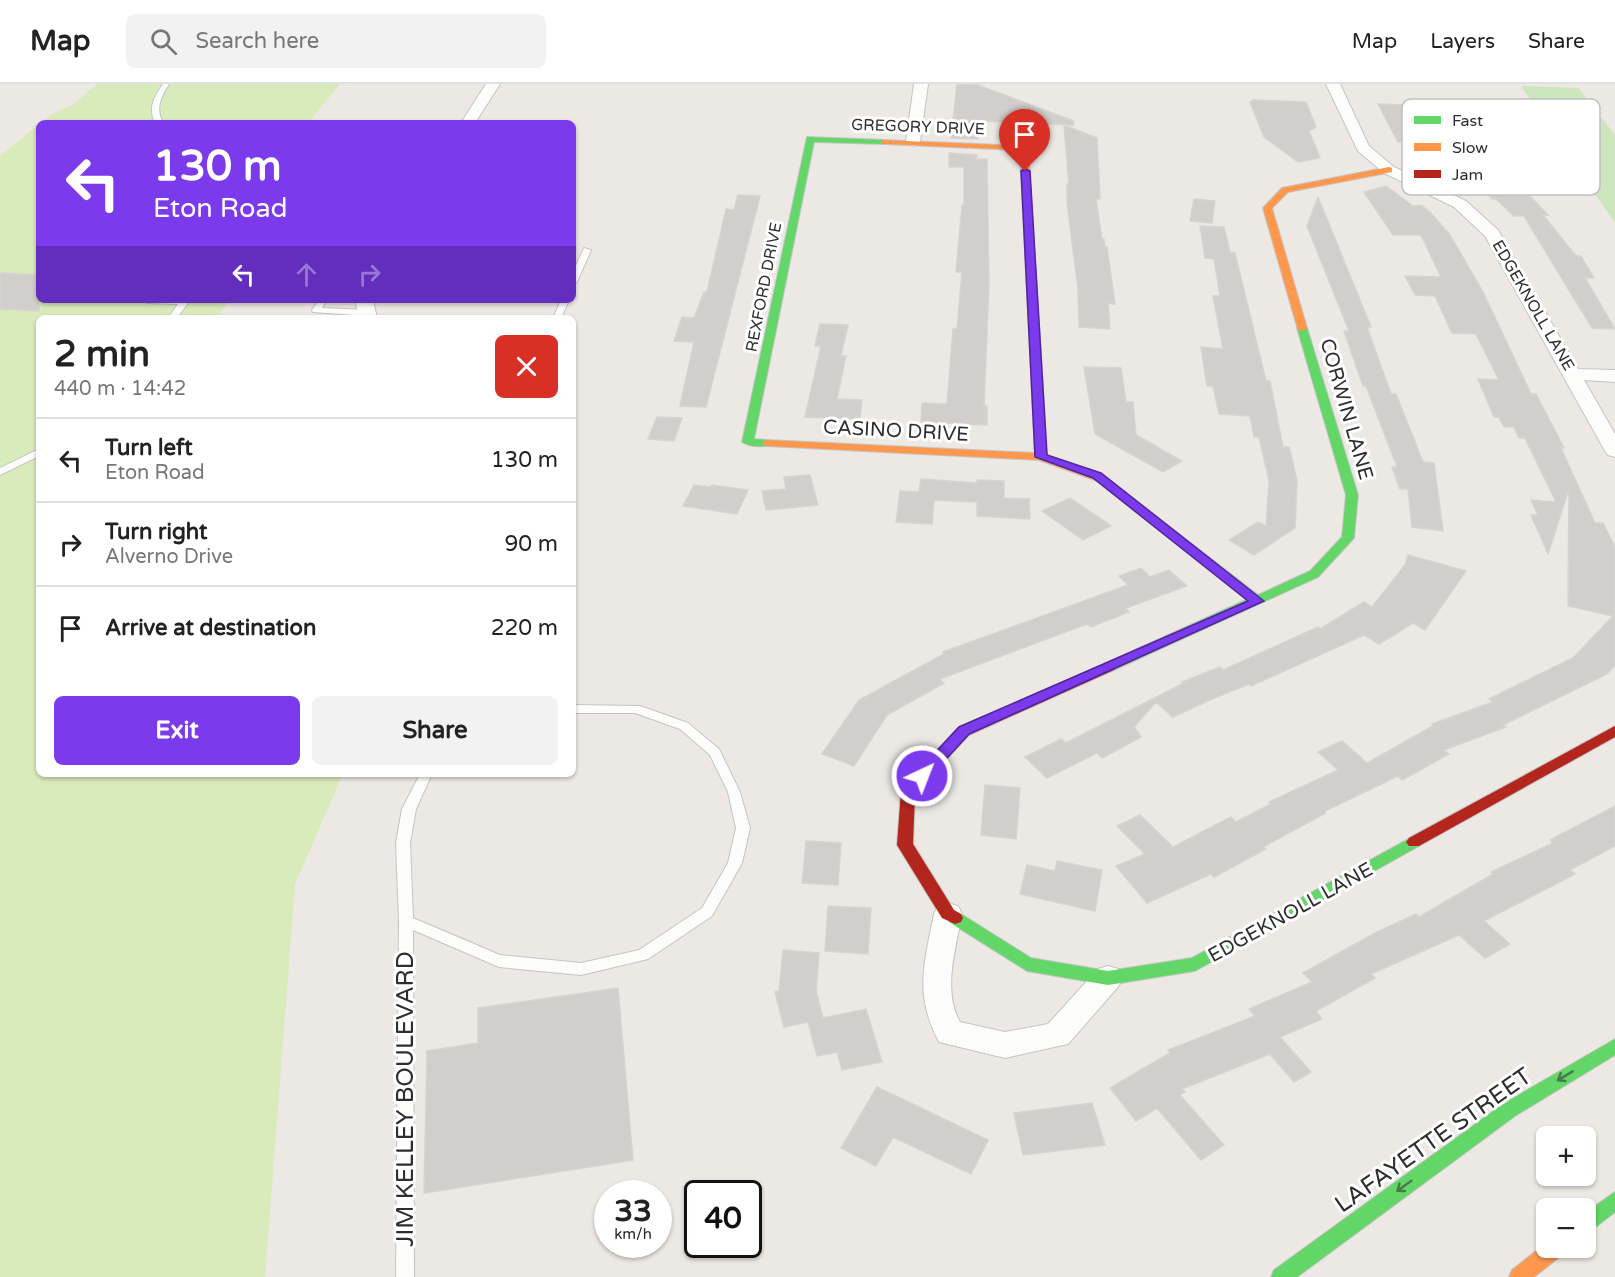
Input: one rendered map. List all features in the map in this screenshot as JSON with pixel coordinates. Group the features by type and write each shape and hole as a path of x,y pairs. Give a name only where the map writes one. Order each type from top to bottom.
{"main road":[{"name":"GREGORY DRIVE","path":"810,139 1024,148 1041,457"},
{"name":"REXFORD DRIVE","path":"748,442 810,139"},
{"name":"CORWIN LANE","path":"948,914 904,845 908,791 964,731 1314,574 1348,538 1352,495 1267,208 1286,190 1389,170"},
{"name":"CASINO DRIVE","path":"748,442 1041,457 1097,476 1258,601"},
{"name":"EDGEKNOLL LANE","path":"948,914 1027,964 1108,978 1195,964 1615,731"},
{"name":"LAFAYETTE STREET","path":"1281,1277 1509,1110 1615,1046"},
{"path":"1596,1215 1615,1201"},
{"path":"1519,1277 1543,1258"}],"street":[{"path":"470,120 493,84"},
{"path":"913,142 921,84"},
{"name":"EDGEKNOLL LANE","path":"1333,84 1363,148 1389,170 1402,176"},
{"name":"EDGEKNOLL LANE","path":"1444,195 1460,204 1492,233 1509,267 1574,374 1615,451"},
{"path":"1574,374 1615,376"},
{"path":"948,914 937,973 937,996 940,1019 950,1033 1005,1045 1058,1035 1108,978"}],"lane":[{"path":"158,120 154,106 156,98 166,84"},
{"path":"576,275 586,250"},
{"path":"174,315 184,303"},
{"path":"321,303 316,310 366,310"},
{"path":"0,472 36,454"},
{"name":"JIM KELLEY BOULEVARD","path":"406,921 499,961 581,969 643,955 707,912 735,862 743,828 734,792 715,752 684,726 636,710 576,709"},
{"name":"JIM KELLEY BOULEVARD","path":"405,1277 406,921 403,843 409,809 425,777"}],"green space":[{"path":"97,84 340,84 310,120 45,120 74,104"},
{"path":"1521,86 1579,88 1587,99 1530,99"},
{"path":"1600,115 1615,135 1615,223 1596,195 1600,195"},
{"path":"36,126 36,303 228,303 218,315 36,315 36,777 342,777 295,884 265,1277 0,1277 0,156"}],"building":[{"path":"957,84 975,84 1074,121 1073,125 980,121 978,139 951,138"},
{"path":"1253,100 1306,102 1316,127 1309,131 1320,158 1298,162 1264,137 1250,102"},
{"path":"1378,104 1402,105 1402,142 1398,142"},
{"path":"1064,125 1097,138 1100,199 1096,199 1102,239 1107,247 1115,304 1108,303 1110,329 1079,327 1078,289 1067,203 1067,184 1069,185"},
{"path":"949,153 977,155 976,159 987,159 989,284 984,406 987,406 987,425 921,422 922,403 947,404 953,329 957,329 962,272 956,272 962,205 964,205 964,167 949,167"},
{"path":"1386,186 1413,206 1421,205 1450,235 1483,292 1531,394 1536,394 1564,448 1561,448 1595,523 1603,523 1615,547 1615,665 1607,674 1503,725 1506,727 1444,750 1449,754 1402,780 1398,776 1325,811 1326,813 1263,847 1266,849 1214,877 1211,874 1147,903 1116,866 1145,854 1117,826 1140,815 1173,847 1231,817 1236,822 1271,804 1269,802 1338,770 1318,752 1342,741 1367,763 1433,726 1432,724 1493,702 1489,699 1573,658 1613,616 1568,606 1569,489 1548,554 1531,515 1538,515 1531,500 1556,502 1525,438 1519,438 1514,427 1504,427 1499,417 1494,417 1478,379 1499,380 1476,334 1452,333 1435,296 1415,295 1405,276 1441,277 1421,235 1393,235 1364,192"},
{"path":"738,195 760,196 706,407 680,406 694,342 674,341 682,317 694,318 704,292 707,292 726,209 734,210"},
{"path":"1488,195 1529,195 1548,215 1543,215 1576,256 1581,256 1594,278 1585,278 1615,329 1592,328 1524,216 1514,216 1496,199 1492,199"},
{"path":"1318,197 1371,327 1367,327 1391,394 1396,394 1423,462 1434,463 1443,531 1412,527 1408,489 1400,489 1392,467 1397,467 1366,386 1363,386 1344,331 1349,331 1307,226"},
{"path":"1194,199 1215,201 1212,223 1190,221"},
{"path":"1200,226 1224,227 1230,252 1235,253 1266,381 1270,381 1283,447 1289,447 1297,480 1295,528 1254,555 1229,540 1258,522 1266,526 1269,480 1259,437 1254,437 1250,416 1219,414 1213,386 1207,386 1201,347 1223,349 1213,296 1220,296 1214,259 1205,258"},
{"path":"0,273 36,275 36,303 39,303 39,311 0,309"},
{"path":"820,324 848,325 841,356 846,356 837,399 862,400 860,419 805,417 821,346 815,346"},
{"path":"1084,367 1121,368 1126,402 1133,402 1136,435 1182,461 1163,472 1095,434"},
{"path":"657,417 682,418 674,441 648,439"},
{"path":"810,475 818,505 766,510 762,491 786,489 784,477"},
{"path":"921,479 977,483 977,480 1004,481 1004,498 1029,499 1030,519 977,516 977,502 934,500 932,524 896,522 900,491 919,492"},
{"path":"694,485 748,490 737,514 683,506"},
{"path":"1070,498 1111,526 1083,540 1042,511"},
{"path":"1408,555 1466,571 1425,630 1413,623 1379,644 1364,635 1251,686 1249,684 1173,717 1156,702 1134,727 1141,737 1102,758 1097,753 1047,778 1025,757 1061,739 1066,743 1184,683 1182,682 1220,667 1223,670 1318,627 1320,629 1364,602 1372,607 1405,565"},
{"path":"1141,568 1150,577 1169,570 1187,586 1126,608 1129,612 1091,627 1087,624 940,679 944,683 887,715 854,766 822,754 859,700 944,654 943,652 1128,585 1119,576"},
{"path":"985,785 1020,788 1016,839 981,835"},
{"path":"1615,806 1615,846 1570,870 1575,874 1484,921 1510,944 1485,958 1459,935 1371,974 1375,978 1316,1011 1322,1019 1280,1037 1311,1072 1294,1082 1270,1054 1182,1089 1185,1092 1180,1095 1224,1145 1201,1160 1157,1108 1136,1121 1110,1088 1170,1053 1168,1050 1255,1016 1249,1009 1312,982 1303,973 1373,934 1416,914 1419,917 1493,874 1491,872 1553,843 1550,840"},
{"path":"806,841 841,843 838,885 802,883"},
{"path":"1057,861 1102,870 1095,911 1020,894 1027,865 1055,871"},
{"path":"828,906 871,908 868,954 825,951"},
{"path":"783,950 819,953 816,991 823,1018 866,1009 882,1062 842,1070 837,1052 817,1056 808,1022 784,1027 775,992 779,991"},
{"path":"618,988 633,1160 424,1193 427,1051 478,1043 478,1008"},
{"path":"877,1087 988,1140 971,1174 893,1137 876,1166 841,1148"},
{"path":"1092,1103 1105,1145 1023,1155 1014,1113"}],"traffic: fast":[{"path":"767,443 748,442 810,139 885,142"},
{"path":"1109,667 1314,574 1348,538 1352,495 1302,328"},
{"path":"1101,479 1258,601"},
{"path":"955,918 1027,964 1108,978 1195,964 1414,842"},
{"path":"1281,1277 1509,1110 1615,1046"},
{"path":"1596,1215 1615,1201"}],"traffic: slow":[{"path":"885,142 1024,148 1041,457"},
{"path":"1302,328 1267,208 1285,190 1389,170"},
{"path":"767,443 1041,457 1101,479"},
{"path":"1519,1277 1543,1258"}],"traffic: jam":[{"path":"955,918 948,914 905,845 908,791 964,731 1109,667"},
{"path":"1414,842 1615,731"}],"route":[{"path":"922,776 964,731 1258,601 1097,476 1041,457 1025,171"}]}
